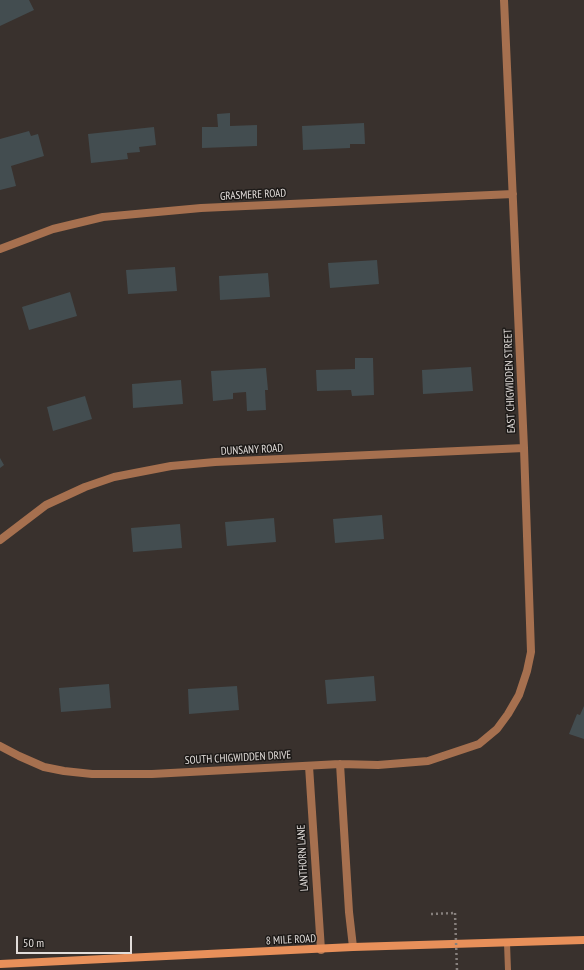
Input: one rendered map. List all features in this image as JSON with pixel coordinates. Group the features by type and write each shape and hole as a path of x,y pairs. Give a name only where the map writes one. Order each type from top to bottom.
{"main road":[{"name":"8 MILE ROAD","path":"0,964 321,950 353,947 584,940"}],"street":[{"name":"EAST CHIGWIDDEN STREET","path":"479,744 497,729 519,695 528,671 531,652 524,448 504,0"},
{"name":"GRASMERE ROAD","path":"0,249 53,229 103,217 201,208 513,194"},
{"name":"DUNSANY ROAD","path":"0,540 46,505 85,488 114,477 171,466 214,462 524,448"},
{"name":"SOUTH CHIGWIDDEN DRIVE","path":"0,746 18,756 44,767 64,771 92,774 152,774 340,764 378,765 428,761 479,744"},
{"path":"340,764 349,912 353,947"},
{"name":"LANTHORN LANE","path":"309,766 321,950"}],"lane":[{"path":"507,943 508,970"}],"path":[{"path":"431,914 455,912 458,970"}],"building":[{"path":"0,0 29,0 34,10 0,26"},
{"path":"230,113 230,126 257,125 257,146 202,148 202,127 218,127 217,114"},
{"path":"364,123 365,144 350,144 350,148 303,150 302,126"},
{"path":"154,127 156,145 139,147 140,152 127,153 128,159 91,163 88,134"},
{"path":"29,131 31,136 38,134 44,156 11,166 16,186 0,190 0,139"},
{"path":"377,260 379,284 330,288 328,263"},
{"path":"175,267 177,291 128,294 126,270"},
{"path":"268,273 270,297 220,300 219,276"},
{"path":"70,292 77,316 29,330 22,307"},
{"path":"355,358 373,358 374,395 352,396 351,390 317,391 316,370 355,369"},
{"path":"471,367 473,391 423,394 422,370"},
{"path":"266,368 268,390 265,390 266,410 247,411 246,392 233,393 233,399 213,401 211,371"},
{"path":"181,380 183,404 133,408 132,384"},
{"path":"85,396 92,419 53,431 47,407"},
{"path":"0,458 4,465 0,468"},
{"path":"382,515 384,539 335,543 333,519"},
{"path":"274,518 276,542 227,546 225,522"},
{"path":"180,524 182,548 133,552 131,528"},
{"path":"374,676 376,701 327,704 325,680"},
{"path":"109,684 111,708 61,712 59,688"},
{"path":"237,686 239,710 189,714 188,689"},
{"path":"584,706 584,739 569,734 577,714 580,715"}]}
